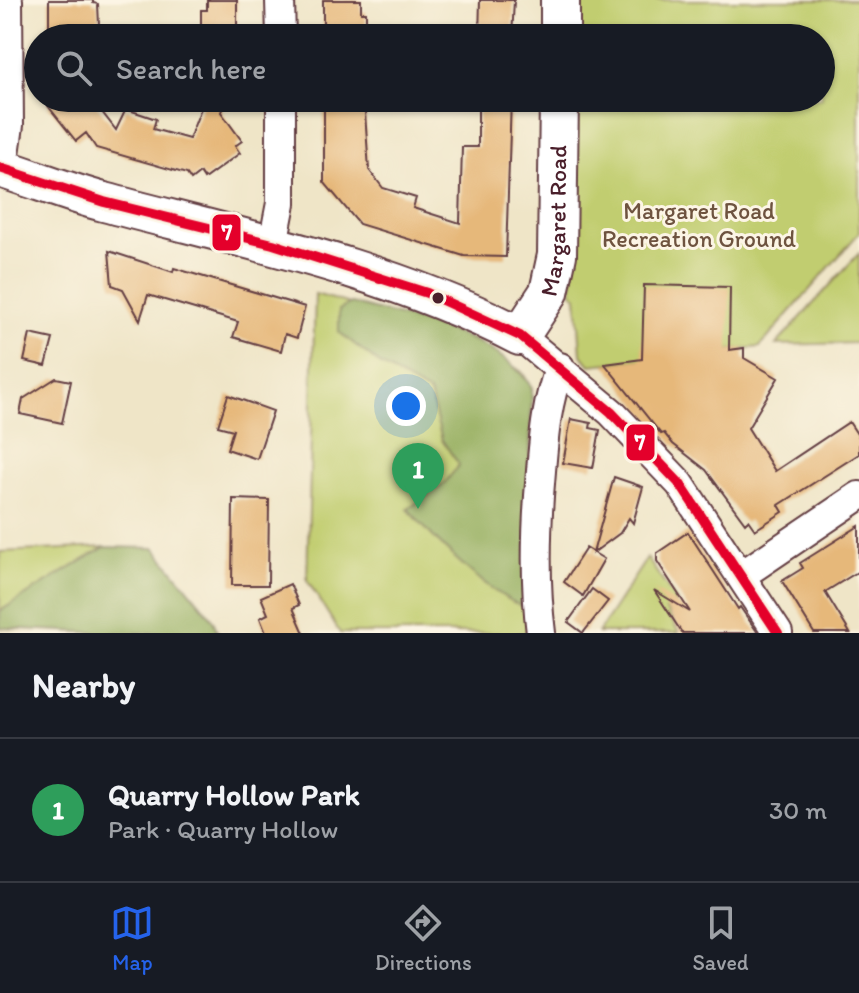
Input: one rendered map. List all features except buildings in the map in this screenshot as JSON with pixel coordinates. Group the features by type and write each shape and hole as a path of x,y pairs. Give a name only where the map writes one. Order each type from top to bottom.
{"street":[{"path":"8,0 9,125 2,169 104,202 273,244 427,293 520,336 611,412 680,484 778,633"},
{"path":"280,0 281,24"},
{"path":"560,0 560,24"},
{"path":"273,244 281,203 281,112"},
{"name":"Margaret Road","path":"520,336 549,292 557,255 559,112"},
{"path":"541,633 536,592 536,522 546,408 560,367"},
{"path":"742,575 859,496"}],"green space":[{"name":"Margaret Road Recreation Ground","path":"580,0 859,0 859,233 760,347 590,365 581,354 577,297 572,292 577,112 835,112 835,24 579,24"},
{"path":"859,253 859,343 776,345"},
{"path":"315,294 472,339 522,372 532,388 526,633 340,633 307,580"},
{"path":"351,303 475,341 517,369 532,388 525,608 478,578 408,509 443,485 459,465 442,440 430,394 381,365 339,332 339,310"},
{"path":"105,547 0,611 0,552"},
{"path":"105,547 155,548 212,618 218,633 105,633 0,628 0,611"},
{"path":"647,558 677,602 666,610 679,633 598,633"}],"transit line":[{"name":"7","path":"0,168 104,202 273,244 427,293 520,336 611,412 680,484 778,633"}],"place":[{"name":"Quarry Hollow Park","path":"418,509"}]}
